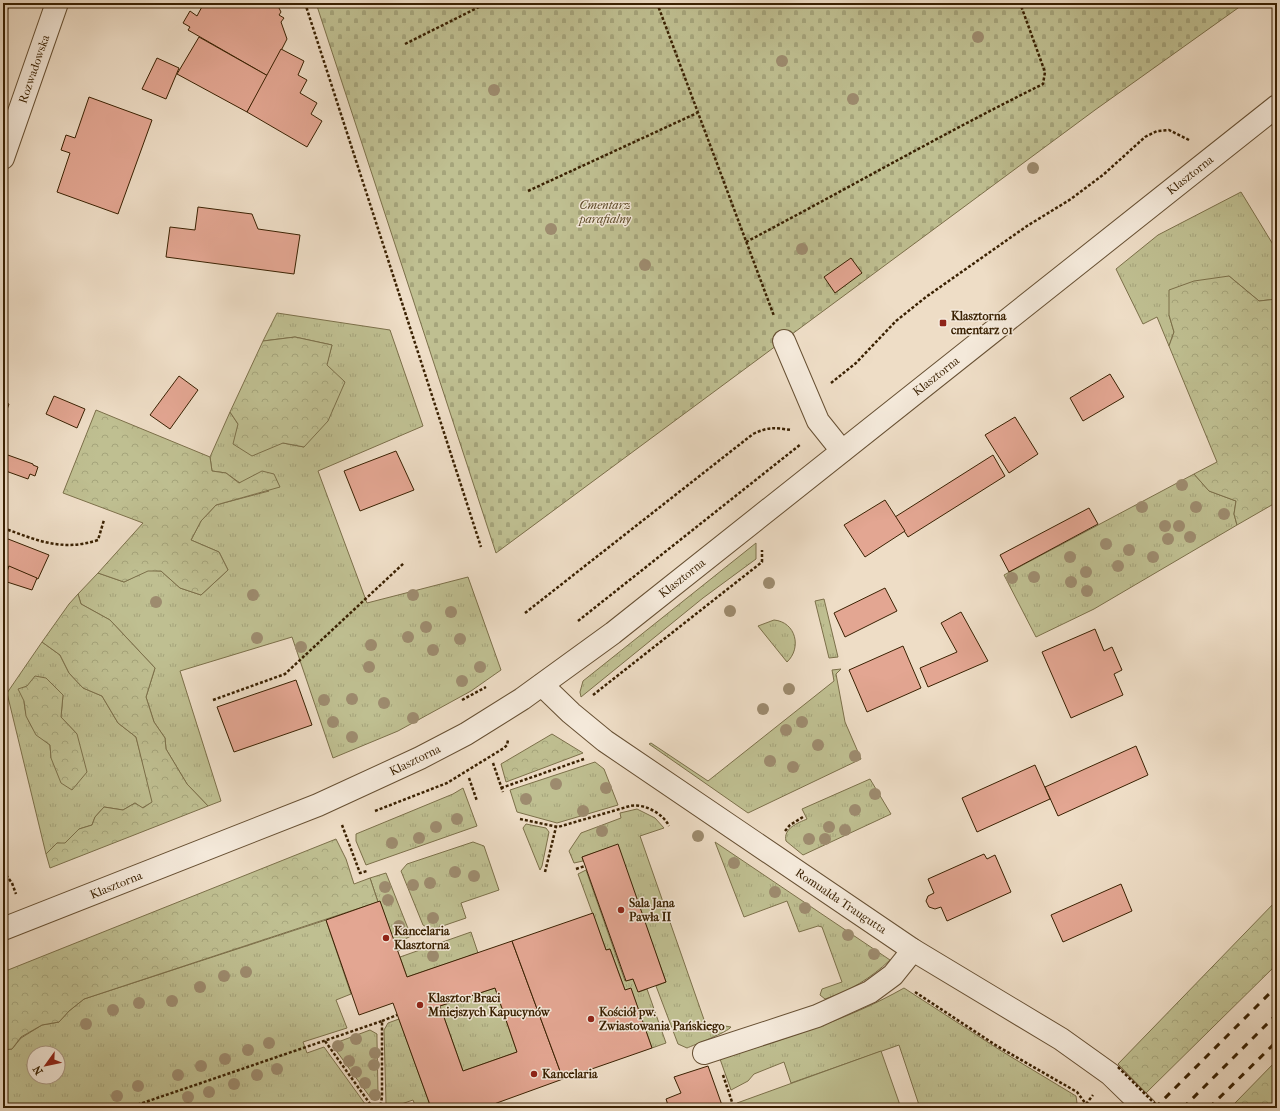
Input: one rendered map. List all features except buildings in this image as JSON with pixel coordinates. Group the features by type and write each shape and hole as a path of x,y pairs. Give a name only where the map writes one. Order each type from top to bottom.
{"street":[{"name":"Rozwadowska","path":"3,158 57,3"},
{"name":"Klasztorna","path":"6,929 318,805 371,782 466,734 542,685 613,633 1277,106"},
{"path":"784,341 814,422 842,451"},
{"name":"Romualda Traugutta","path":"542,685 571,713 605,741 913,950 1114,1071 1145,1108"},
{"path":"709,1052 845,1005 870,992 893,975 913,950"}],"path":[{"path":"305,3 481,547"},
{"path":"405,44 487,3"},
{"path":"657,3 697,113 784,341"},
{"path":"746,242 852,187 981,115 1043,84 1045,72 1020,3"},
{"path":"528,191 697,113"},
{"path":"573,626 798,447 804,441 806,434 814,422 832,382 856,363 896,320 1026,226 1077,194 1103,175 1145,136 1157,131 1169,130 1195,143 1210,159"},
{"path":"525,613 753,434 765,428 814,422"},
{"path":"3,528 36,541 51,544 84,545 98,540 104,520"},
{"path":"588,699 762,562 763,544"},
{"path":"213,700 285,674 404,563"},
{"path":"1273,606 1277,604"},
{"path":"462,700 489,684"},
{"path":"501,788 588,758"},
{"path":"493,763 503,792"},
{"path":"469,778 478,801"},
{"path":"520,819 556,827 639,804 648,808 664,820 669,826"},
{"path":"782,836 790,825 803,817"},
{"path":"342,824 360,873 367,871"},
{"path":"545,872 556,827"},
{"path":"576,869 584,866"},
{"path":"3,871 12,883 17,894"},
{"path":"10,897 23,892"},
{"path":"398,950 414,944"},
{"path":"893,975 924,999 997,1046 1077,1092 1086,1104 1083,1108"},
{"path":"128,1108 397,1015"},
{"path":"380,1108 382,1098 382,1021"},
{"path":"325,1041 373,1108"},
{"path":"709,1052 734,1108"},
{"path":"1114,1071 1159,1108"},
{"path":"402,1108 409,1105 411,1108"}],"green space":[{"name":"Cmentarz parafialny","path":"316,3 1245,3 1095,110 496,553"},
{"path":"1241,192 1277,251 1277,299 1259,301 1229,276 1169,315 1174,332 1169,346 1157,317 1143,324 1116,269 1158,235"},
{"path":"1229,276 1259,301 1277,299 1277,502 1237,525 1234,514 1236,501 1209,491 1194,474 1217,462 1169,346 1174,332 1169,315 1169,290 1194,281"},
{"path":"277,313 390,330 423,426 318,471 367,603 468,577 501,670 471,691 398,731 333,758 292,637 180,671 221,801 208,806 187,784 166,749 165,738 154,722 146,697 155,668 110,620 81,604 78,594 98,573 124,582 148,570 161,571 180,588 201,595 228,570 219,552 191,540 201,521 216,505 269,491 240,483 226,473 212,471 210,457 230,412 238,424 283,443 304,447 332,345 295,337 263,341"},
{"path":"295,337 332,345 327,365 345,382 328,421 304,447 283,443 252,456 233,444 238,424 230,412 263,341"},
{"path":"96,410 210,457 212,471 226,473 239,483 262,471 274,474 280,487 216,505 201,521 191,540 219,552 228,570 201,595 180,588 161,571 148,571 124,582 98,573 143,523 63,493"},
{"path":"1194,474 1209,491 1236,501 1234,514 1237,525 1094,609 1036,637 1004,575"},
{"path":"756,543 756,559 703,598 581,697 580,692 583,681"},
{"path":"78,594 81,604 110,620 155,668 146,697 154,722 165,738 166,749 187,784 208,806 50,868 46,854 57,843 65,843 79,829 92,825 95,817 104,807 123,810 135,803 143,808 152,802 136,737 118,723 102,696 83,688 69,673 60,655 42,642"},
{"path":"824,599 838,657 829,658 815,601"},
{"path":"774,620 787,625 792,630 794,636 794,650 792,656 787,662 758,626"},
{"path":"42,642 60,655 69,673 83,688 102,696 118,723 136,737 153,802 142,808 135,803 123,810 104,807 95,817 92,825 79,829 65,844 57,843 46,854 7,693","holes":["63,695 61,717 77,734 51,758 50,745 39,736 31,726 24,701"]},
{"path":"841,669 836,674 845,722 861,759 748,813 649,744 651,743 708,781 834,681 832,670"},
{"path":"35,676 46,678 63,695 61,717 77,734 87,772 72,790 61,783 51,758 50,745 36,735 26,716 24,701 18,689 27,686"},
{"path":"552,734 583,753 506,782 501,764"},
{"path":"595,762 604,769 618,805 557,823 517,812 510,790"},
{"path":"870,779 891,814 803,855 786,841 786,836 789,829 807,819 802,809"},
{"path":"463,788 477,826 366,865 356,841 356,834 453,794"},
{"path":"637,809 655,818 664,828 640,836 708,1031 725,1026 731,1027 718,1035 687,1048 678,1044 656,986 666,982 617,845 582,857 583,861 574,863 569,851 581,833 621,818 620,813"},
{"path":"526,824 546,828 549,832 540,870 523,828"},
{"path":"336,839 346,859 354,884 370,878 378,902 84,999 69,1011 59,1022 42,1025 21,1037 12,1049 3,1050 3,972"},
{"path":"473,842 484,846 499,890 461,903 466,918 431,930 423,925 401,871 407,864"},
{"path":"715,842 890,960 860,983 825,999 820,995 822,989 842,982 822,927 818,926 799,932 787,901 744,917"},
{"path":"586,870 625,981 633,979 639,992 647,989 666,1043 652,1048 631,989 625,990 610,949 606,950 578,874"},
{"path":"386,873 411,936 395,944 370,878"},
{"path":"1277,900 1277,964 1146,1093 1118,1064"},
{"path":"326,920 351,994 336,1000 347,1028 303,1042 307,1053 324,1047 368,1108 3,1108 3,1050 12,1049 21,1038 42,1025 59,1022 69,1011 84,999"},
{"path":"471,932 478,953 407,977 400,957"},
{"path":"495,988 517,1052 463,1071 440,1006"},
{"path":"904,988 1003,1052 1076,1096 1077,1103 1072,1108 920,1108 899,1045 791,1083 784,1062 754,1074 748,1081 731,1090 720,1059 837,1020 882,1000"},
{"path":"399,1019 430,1105 416,1108 413,1100 390,1108 386,1104 384,1030 388,1023"},
{"path":"370,1030 377,1034 378,1093 377,1097 374,1099 370,1097 334,1046 338,1042"},
{"path":"881,1051 901,1108 738,1108 737,1103"},
{"path":"1277,1060 1277,1108 1230,1108 1236,1102"}],"railway":[{"path":"1155,1108 1277,986"},
{"path":"1183,1108 1277,1014"},
{"path":"1209,1108 1277,1041"}],"place":[{"name":"Klasztorna cmentarz 01","path":"943,323"},
{"name":"Sala Jana Pawła II","path":"621,910"},
{"name":"Kancelaria Klasztorna","path":"386,938"},
{"name":"Klasztor Braci Mniejszych Kapucynów","path":"420,1005"},
{"name":"Kościół pw. Zwiastowania Pańskiego","path":"591,1019"},
{"name":"Kancelaria","path":"534,1074"}]}
